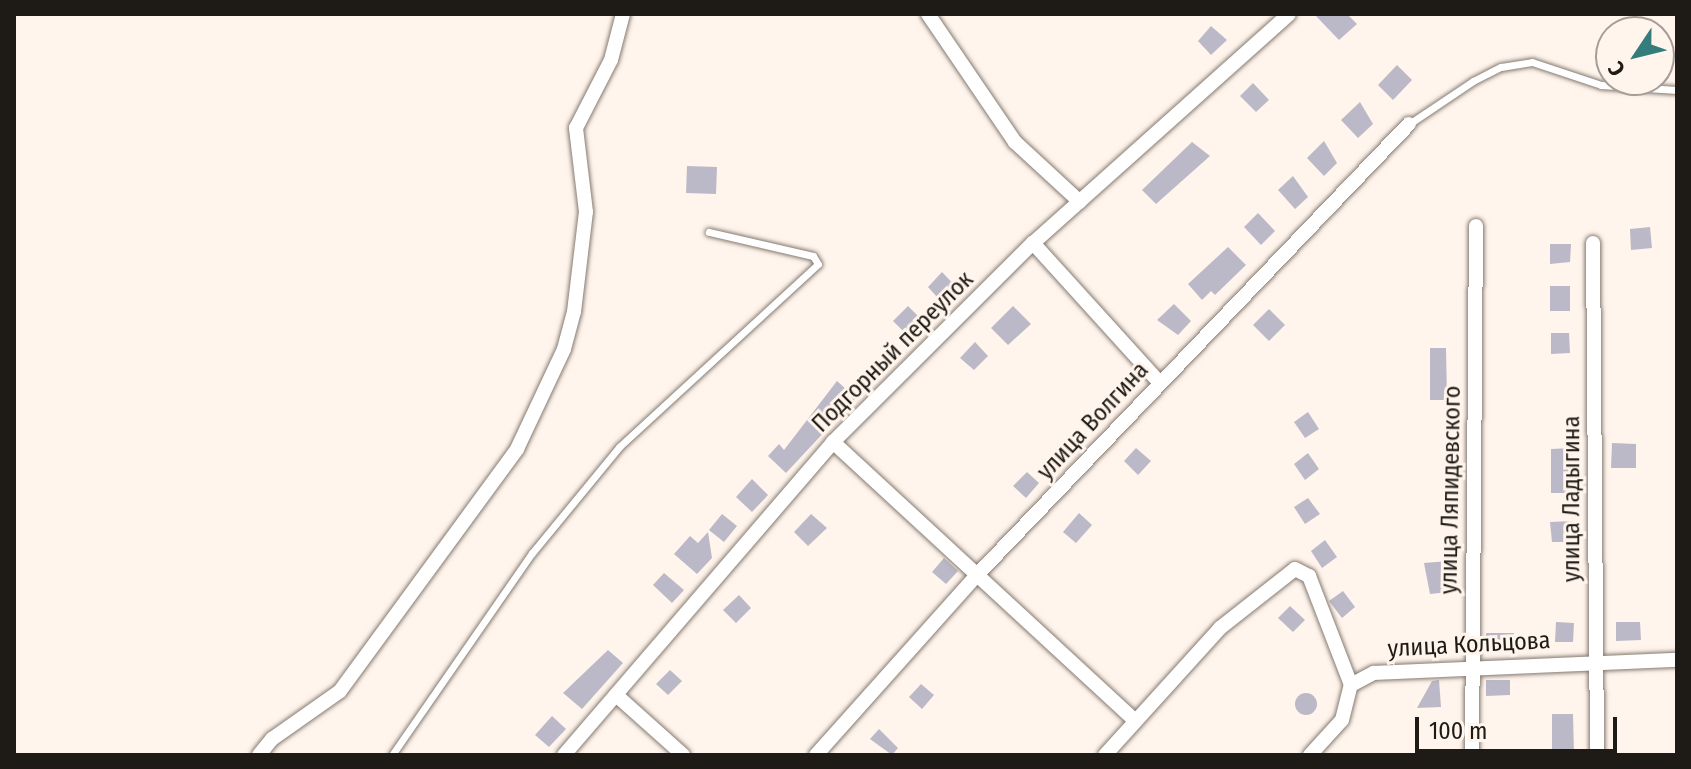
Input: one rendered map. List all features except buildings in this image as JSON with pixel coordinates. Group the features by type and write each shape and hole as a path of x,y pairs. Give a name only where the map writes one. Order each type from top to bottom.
{"street":[{"path":"259,755 272,739 340,691 517,449 564,349 574,312 586,212 576,128 611,60 623,14"},
{"path":"928,14 1015,142 1080,202"},
{"name":"Подгорный переулок","path":"564,755 833,442 1033,243 1289,14"},
{"name":"улица Волгина","path":"816,755 978,574 1409,124"},
{"name":"улица Ляпидевского","path":"1472,755 1470,665 1476,226"},
{"path":"1033,243 1160,383"},
{"name":"улица Ладыгина","path":"1593,243 1597,755"},
{"path":"833,442 1135,721"},
{"path":"1105,755 1220,628 1289,571 1301,569 1309,576 1351,685 1342,720 1310,755"},
{"name":"улица Кольцова","path":"1351,685 1392,669 1677,660"},
{"path":"616,695 683,755"}],"lane":[{"path":"1409,124 1473,81 1501,67 1532,62 1601,85 1677,90"},
{"path":"392,755 532,553 619,447 818,264 813,256 709,232"}]}
